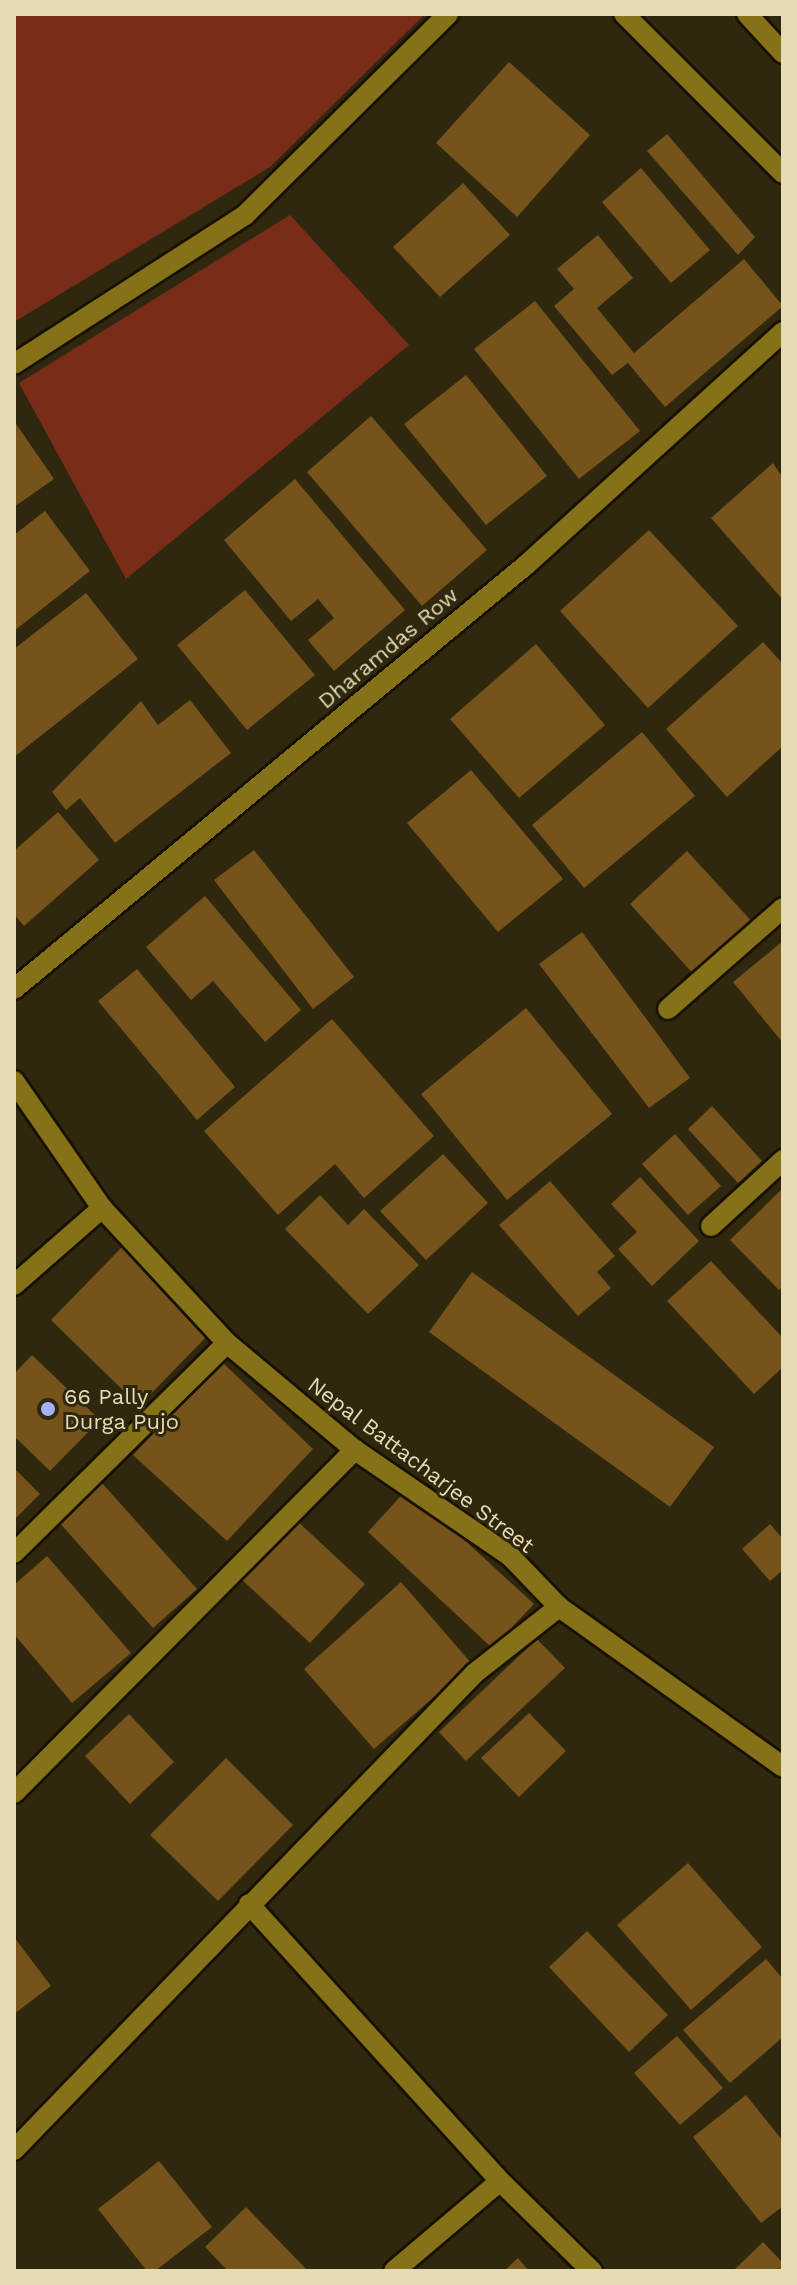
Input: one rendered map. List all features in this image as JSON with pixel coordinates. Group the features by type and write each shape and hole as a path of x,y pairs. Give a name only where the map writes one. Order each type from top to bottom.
{"street":[{"path":"14,364 245,215 448,14"},
{"path":"624,14 783,173"},
{"path":"747,14 783,53"},
{"name":"Dharamdas Row","path":"14,989 526,565 783,332"},
{"path":"668,1009 783,908"},
{"name":"Nepal Battacharjee Street","path":"14,1081 102,1208 227,1343 355,1450 510,1556 559,1607 782,1765"},
{"path":"711,1226 783,1160"},
{"path":"14,1285 102,1208"},
{"path":"14,1553 227,1343"},
{"path":"14,1793 355,1450"},
{"path":"14,2150 475,1673 559,1607"},
{"path":"249,1904 500,2181 592,2271"},
{"path":"394,2271 500,2181"}],"shaded area":[{"path":"15,14 425,14 270,167 14,322"},
{"path":"290,215 409,345 126,579 19,383"}],"building":[{"path":"509,62 590,135 517,217 436,143"},
{"path":"667,134 755,237 738,255 647,151"},
{"path":"641,168 710,250 671,283 602,202"},
{"path":"463,183 510,235 440,297 393,247"},
{"path":"598,235 633,278 597,308 634,353 744,259 783,306 665,407 628,363 612,375 554,306 574,289 557,269"},
{"path":"535,301 640,431 579,479 474,349"},
{"path":"466,375 547,476 486,525 404,424"},
{"path":"371,416 487,550 422,606 307,472"},
{"path":"14,421 54,479 14,507"},
{"path":"773,463 783,478 783,600 711,518"},
{"path":"295,479 405,610 334,671 308,640 334,618 318,599 291,621 224,540"},
{"path":"45,511 90,571 14,631 14,535"},
{"path":"649,530 738,626 648,708 560,611"},
{"path":"245,590 315,675 247,730 177,645"},
{"path":"86,593 138,659 14,757 14,649"},
{"path":"763,642 783,664 783,746 727,797 666,729"},
{"path":"536,644 605,725 519,798 450,719"},
{"path":"190,700 231,753 115,843 80,798 66,810 52,792 141,701 158,725"},
{"path":"642,732 695,796 584,888 532,825"},
{"path":"471,770 563,879 498,932 407,823"},
{"path":"58,812 99,860 24,926 14,914 14,851"},
{"path":"254,850 354,977 313,1009 214,880"},
{"path":"687,851 756,926 698,979 630,904"},
{"path":"205,896 301,1010 265,1042 213,981 191,1000 146,947"},
{"path":"582,932 690,1078 649,1108 539,964"},
{"path":"783,941 783,1043 733,982"},
{"path":"137,969 235,1087 197,1120 98,1001"},
{"path":"526,1008 612,1114 507,1200 421,1094"},
{"path":"332,1019 434,1136 364,1198 335,1164 278,1215 204,1131"},
{"path":"712,1106 762,1161 738,1183 688,1129"},
{"path":"675,1134 721,1186 688,1215 642,1164"},
{"path":"443,1154 488,1203 426,1260 380,1211"},
{"path":"640,1177 699,1241 652,1286 618,1249 637,1232 611,1204"},
{"path":"550,1181 615,1256 597,1272 611,1288 578,1316 499,1225"},
{"path":"783,1188 783,1287 779,1290 730,1240"},
{"path":"320,1195 348,1225 364,1209 419,1265 368,1314 285,1229"},
{"path":"123,1246 211,1332 139,1406 51,1320"},
{"path":"711,1261 783,1338 783,1367 754,1394 667,1301"},
{"path":"472,1272 714,1447 670,1507 429,1332"},
{"path":"32,1355 100,1420 50,1471 14,1436 14,1374"},
{"path":"221,1361 313,1449 227,1541 133,1455"},
{"path":"14,1468 40,1494 14,1520"},
{"path":"101,1482 197,1589 153,1628 58,1521"},
{"path":"408,1488 534,1604 492,1648 368,1532"},
{"path":"294,1518 365,1584 310,1643 239,1577"},
{"path":"770,1524 783,1539 783,1570 770,1581 742,1549"},
{"path":"47,1556 131,1653 72,1703 14,1634 14,1585"},
{"path":"401,1582 472,1664 374,1749 304,1669"},
{"path":"537,1639 565,1668 466,1761 439,1732"},
{"path":"529,1713 566,1751 519,1797 481,1758"},
{"path":"129,1714 174,1762 130,1804 85,1756"},
{"path":"226,1758 293,1825 218,1901 150,1835"},
{"path":"688,1863 762,1947 691,2010 617,1925"},
{"path":"587,1931 668,2015 629,2052 549,1967"},
{"path":"14,1937 51,1986 14,2014"},
{"path":"766,1959 783,1979 783,2037 730,2083 683,2030"},
{"path":"677,2036 723,2088 680,2125 634,2073"},
{"path":"746,2095 783,2141 783,2206 761,2223 693,2137"},
{"path":"159,2161 212,2227 155,2271 147,2271 98,2209"},
{"path":"246,2207 308,2271 228,2271 205,2247"},
{"path":"763,2242 783,2263 783,2271 733,2271"},
{"path":"518,2258 529,2271 504,2271"}],"place":[{"name":"66 Pally Durga Pujo","path":"48,1409"}]}
